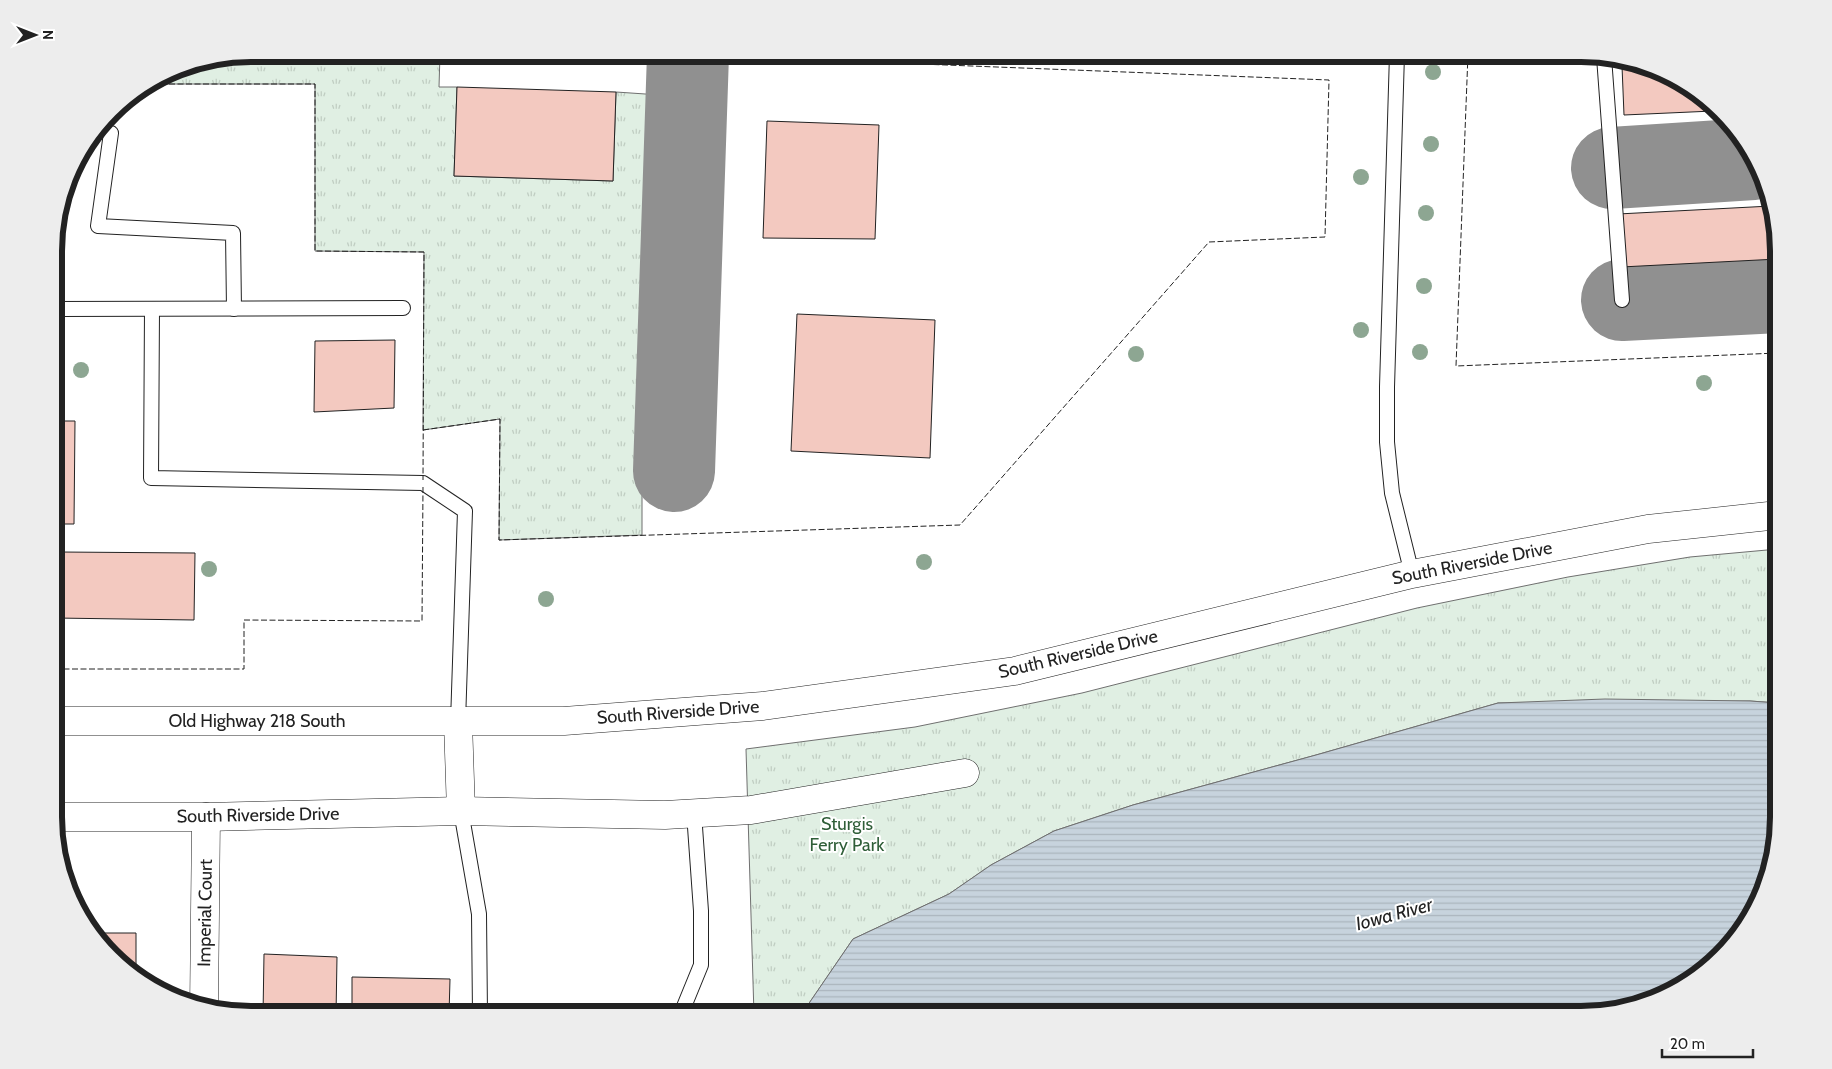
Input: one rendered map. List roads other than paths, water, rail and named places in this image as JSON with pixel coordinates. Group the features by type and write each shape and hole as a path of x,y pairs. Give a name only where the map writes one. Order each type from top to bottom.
{"main road":[{"name":"South Riverside Drive","path":"458,722 564,721 763,706 1015,671 1412,574 1648,529 1770,516"},
{"name":"Old Highway 218 South","path":"62,721 458,722"},
{"path":"458,722 461,811"},
{"name":"South Riverside Drive","path":"62,817 206,817 461,811 665,815 751,810 965,774"},
{"name":"Imperial Court","path":"204,1001 206,817"}],"lane":[{"path":"1397,62 1387,442 1392,493 1412,574"},
{"path":"1605,64 1622,300"},
{"path":"110,133 98,226 233,233 234,309"},
{"path":"62,309 403,308"},
{"path":"152,309 151,478 423,483 465,510 458,722"},
{"path":"461,811 479,914 480,1006"},
{"path":"684,1006 701,965 701,911 694,813"}],"water":[{"name":"Iowa River","path":"1605,699 1770,702 1770,818 1763,867 1755,890 1738,923 1705,960 1686,975 1653,992 1630,1000 1593,1006 807,1006 853,939 949,894 991,865 1054,831 1133,805 1498,703"}],"park label":[{"name":"Sturgis Ferry Park","path":"847,834"}]}
